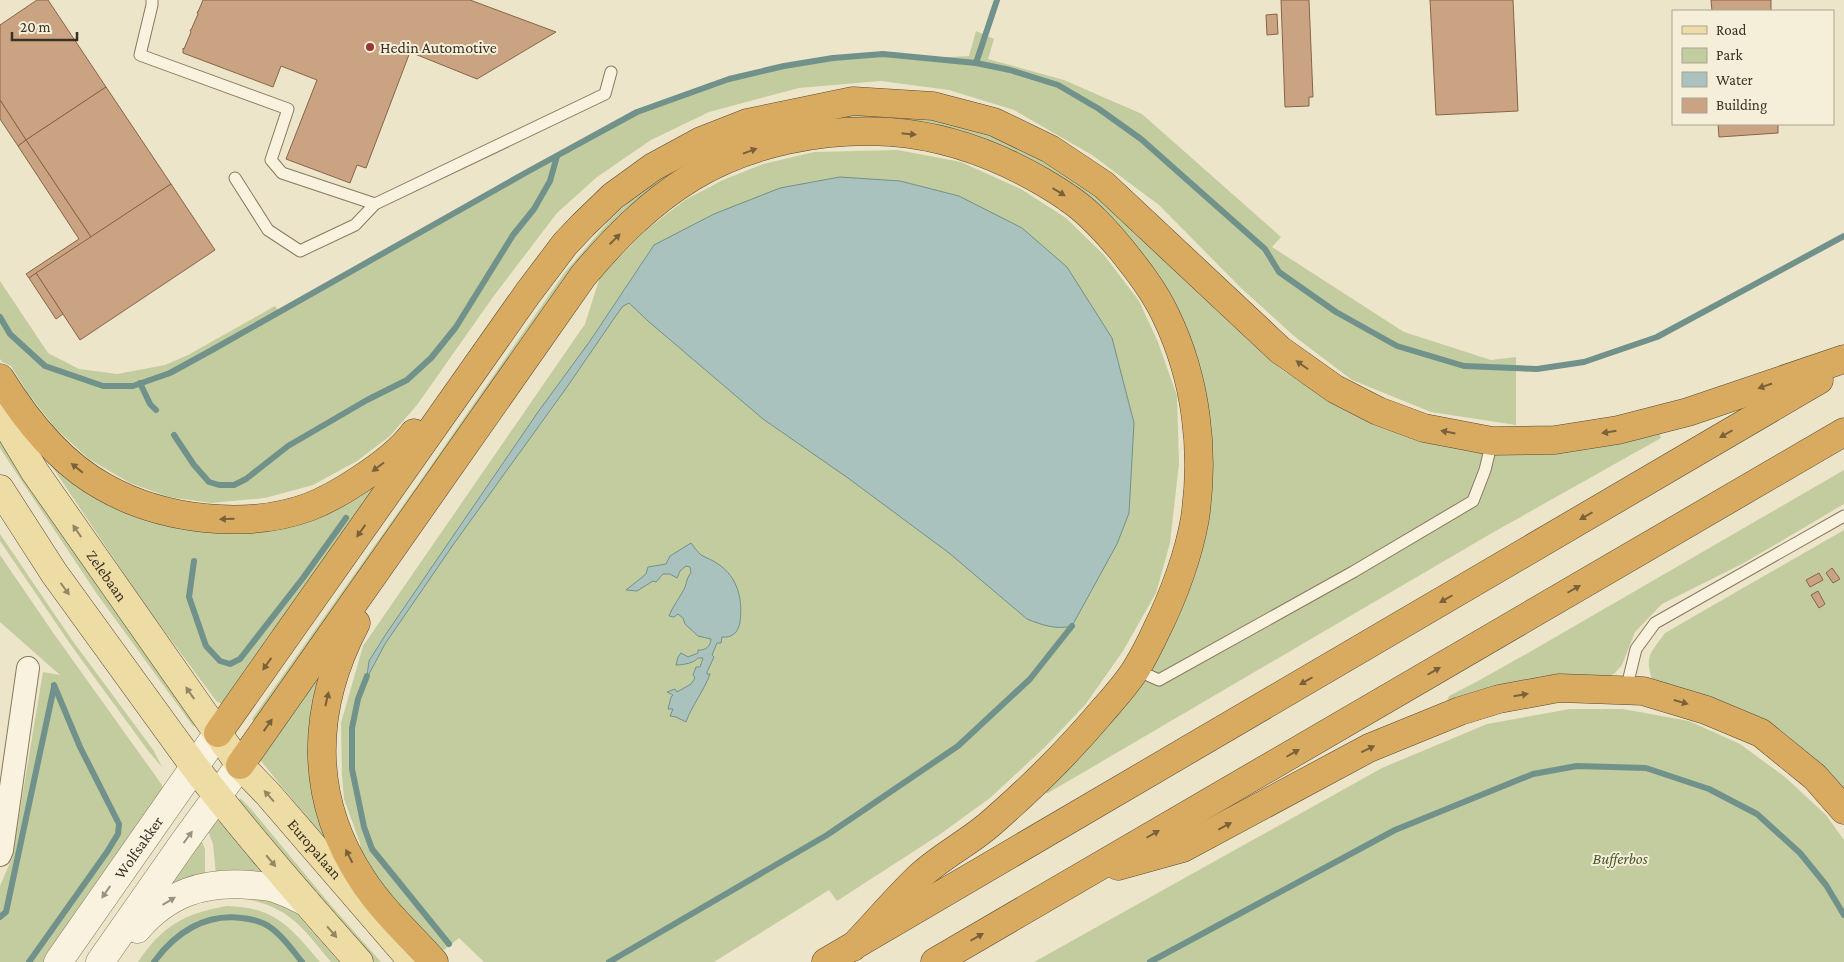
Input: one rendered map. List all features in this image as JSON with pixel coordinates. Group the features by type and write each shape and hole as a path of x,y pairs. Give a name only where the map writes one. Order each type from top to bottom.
{"highway":[{"path":"218,733 528,293 565,244 613,196 653,167 701,141 747,123 853,101 933,106 994,122 1050,149 1104,185 1280,350 1335,388 1378,411 1424,428 1492,441 1555,440 1618,430 1688,412 1844,359"},
{"path":"240,766 583,276 605,249 632,222 662,197 694,175 727,159 772,143 811,135 862,130 915,134 958,143 1020,168 1070,199 1105,230 1136,267 1165,314 1184,361 1194,403 1199,461 1194,520 1178,577 1159,626 1136,670 1071,747 988,826 921,875 853,947"},
{"path":"0,378 12,398 38,431 70,463 102,487 133,502 159,510 216,519 277,515 310,507 344,489 377,468 408,441 431,412 542,255 590,204 613,196"},
{"path":"434,962 362,880 339,837 328,805 323,774 321,743 324,710 338,659 356,623 566,321 583,276"},
{"path":"826,962 1844,365"},
{"path":"935,962 1844,432"},
{"path":"1080,876 1183,848 1369,748 1460,711 1499,698 1559,688 1643,691 1706,710 1761,733 1815,777 1844,810"}],"main road":[{"name":"Zelebaan","path":"0,414 36,472 218,733"},
{"path":"0,489 54,573 217,797 359,962"},
{"name":"Europalaan","path":"218,733 240,766 268,794 414,962"}],"street":[{"path":"0,856 28,668"},
{"name":"Wolfsakker","path":"58,962 218,733"},
{"path":"100,962 240,766"},
{"path":"112,962 149,915 168,901 199,888 228,884 261,886 277,889 306,902"}],"lane":[{"path":"152,0 140,55 288,109 271,160 282,173 375,204"},
{"path":"235,178 268,230 300,251 355,226 375,204 605,94 611,72"},
{"path":"1136,670 1159,680 1353,572 1473,501 1485,470 1492,441"},
{"path":"1626,690 1636,649 1655,623 1844,516"}],"green space":[{"path":"976,31 994,39 988,59 1064,80 1142,114 1281,237 1272,247 1404,332 1491,360 1516,357 1516,425 1431,412 1352,380 1294,336 1241,288 1159,205 1092,155 1014,110 949,90 881,81 799,88 709,112 651,140 597,177 557,213 493,297 417,405 390,436 357,461 313,485 265,498 211,503 169,497 130,483 89,459 56,429 27,392 11,366 0,359 0,281 48,353 79,369 117,374 165,365 188,355 275,306 280,312 637,112 729,79 784,66 833,58 883,54 932,58 969,56"},
{"path":"825,114 919,115 992,133 1029,149 1112,206 1189,284 1282,370 1336,405 1393,428 1659,431 1661,438 1492,533 1048,793 1044,793 1135,689 1211,438 1119,228 904,122 657,188 255,723 252,719 565,272 610,220 636,195 671,169"},
{"path":"898,150 961,162 1021,189 1066,218 1104,255 1139,301 1158,342 1177,396 1179,464 1170,543 1156,593 1123,651 1085,705 1045,747 990,798 939,835 837,901 829,890 714,962 484,962 459,938 439,954 376,883 361,854 360,843 344,799 341,723 363,646 585,324 600,277 646,230 685,200 723,180 763,164 814,152"},
{"path":"0,440 112,607 198,724 198,727 193,726 97,594 0,448"},
{"path":"45,456 113,506 161,524 199,531 386,476 223,704 217,702 145,605"},
{"path":"1844,470 1844,504 1744,563 1662,604 1635,632 1622,665 1615,673 1606,678 1447,701 1449,696 1528,653"},
{"path":"1844,530 1844,794 1653,682 1649,661 1652,651 1665,633"},
{"path":"0,534 72,640 154,751 162,767 73,648 0,541"},
{"path":"0,555 163,789 47,962 0,962 0,886 12,858 43,672 60,675 0,622"},
{"path":"326,661 331,843 322,836 257,756"},
{"name":"Bufferbos","path":"1570,709 1623,709 1689,721 1740,744 1785,777 1826,815 1844,840 1844,962 1034,962 1382,768 1487,724"},
{"path":"240,798 381,962 374,962 250,816 239,801"},
{"path":"215,819 222,823 265,875 216,875 213,844 206,826"},
{"path":"198,833 205,849 205,877 174,888 162,885"},
{"path":"257,895 288,907 295,912 339,962 331,962 302,928 283,913 271,906 241,898"},
{"path":"227,906 244,907 270,915 300,939 320,962 138,962 156,939 176,923 199,913"}],"water":[{"path":"840,177 900,181 959,196 1022,228 1067,267 1112,338 1134,423 1129,513 1117,544 1072,626 1055,627 1027,619 949,553 848,478 763,419 629,303 623,306 453,545 385,644 367,676 369,661 386,634 538,412 590,341 654,245 714,214 780,188"},
{"path":"691,543 701,555 725,569 735,582 740,597 741,614 736,632 732,636 722,637 721,643 717,643 712,655 714,657 707,672 707,674 710,674 686,722 670,716 673,709 668,709 673,695 667,692 675,689 677,692 691,684 695,678 693,675 696,667 700,667 703,658 698,658 682,665 676,665 681,653 688,657 698,653 698,650 705,649 711,642 711,639 698,636 685,624 683,618 678,614 674,617 669,616 691,573 690,567 686,566 680,571 677,578 670,574 663,574 656,582 653,581 637,591 626,590 646,574 648,567 666,564 670,556"}],"building":[{"path":"37,0 48,0 106,87 26,140 0,100 0,25"},
{"path":"203,0 470,0 556,32 477,79 410,52 366,168 357,165 350,183 286,159 317,80 281,66 273,87 183,53 183,48"},
{"path":"1281,0 1309,0 1313,97 1309,97 1309,106 1285,107"},
{"path":"1430,0 1513,0 1518,111 1436,115"},
{"path":"1711,0 1771,0 1771,10 1712,10"},
{"path":"1277,14 1278,34 1267,35 1266,15"},
{"path":"106,87 171,184 91,237 26,140"},
{"path":"0,100 26,140 18,146 0,119"},
{"path":"1718,125 1778,125 1778,133 1719,137"},
{"path":"26,140 91,237 29,278 26,274 79,239 18,146"},
{"path":"171,184 215,250 80,340 36,273"},
{"path":"36,273 63,314 56,319 29,278"},
{"path":"1832,568 1840,579 1833,583 1826,573"},
{"path":"1819,573 1823,580 1810,587 1806,580"},
{"path":"1818,591 1825,604 1819,608 1811,595"}],"waterway":[{"path":"976,63 997,0"},
{"path":"0,317 10,334 45,366 103,386 133,386 170,373 637,112 729,79 784,66 833,58 883,54 976,63 1010,70 1058,85 1099,109 1141,139 1265,249 1279,272 1336,312 1397,346 1464,366 1537,369 1584,362 1657,337 1844,236"},
{"path":"174,435 194,465 209,482 219,485 234,485 246,479 288,446 367,400 407,380 431,358 456,327 513,235 534,209 550,181 557,156"},
{"path":"140,383 150,404 156,410"},
{"path":"194,561 189,597 206,646 220,661 230,664 240,659 303,578 346,518"},
{"path":"609,962 827,835 958,746 1030,679 1072,626"},
{"path":"367,676 358,699 352,728 352,769 364,827 372,849 449,944"},
{"path":"29,962 107,852 118,834 119,824 80,747 54,685"},
{"path":"0,917 6,912 54,687"},
{"path":"1150,962 1395,830 1533,774 1577,766 1646,768 1709,789 1757,814 1800,853 1826,885 1844,915"},
{"path":"154,962 171,942 192,927 203,922 228,917 249,919 268,926 284,939 302,962"}],"place":[{"name":"Hedin Automotive","path":"370,47"}]}
